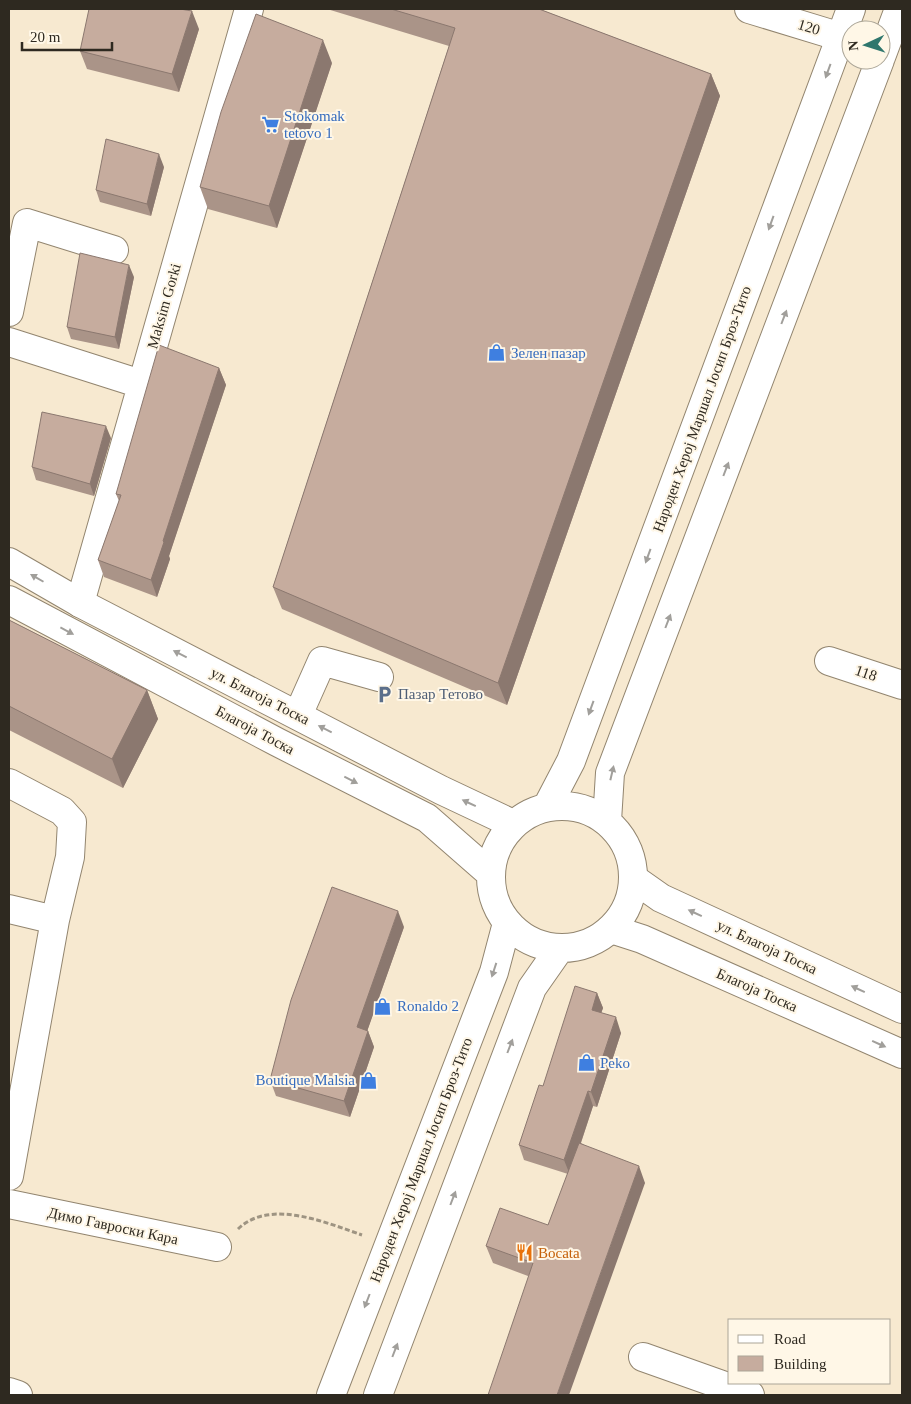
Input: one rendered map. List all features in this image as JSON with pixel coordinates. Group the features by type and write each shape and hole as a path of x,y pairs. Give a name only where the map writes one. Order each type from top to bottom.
{"main road":[{"name":"Maksim Gorki","path":"80,603 249,9"},
{"name":"120","path":"749,9 840,37"},
{"name":"Народен Херој Маршал Јосип Броз-Тито","path":"546,807 571,762 851,9"},
{"path":"891,30 899,9"},
{"path":"607,821 610,773 876,70"},
{"path":"11,296 27,223 114,250"},
{"path":"9,342 141,384"},
{"name":"ул. Благоја Тоска","path":"9,562 80,603 441,790 513,824"},
{"name":"Благоја Тоска","path":"9,600 277,742 427,818 491,874"},
{"name":"118","path":"829,660 902,685"},
{"path":"298,715 322,661 380,677"},
{"path":"9,783 62,811 72,822 70,857 55,920 9,1176"},
{"path":"546,807 578,807 594,812 607,821 627,847 632,862 634,879 627,906 611,929 588,944 560,948 531,941 507,923 498,908 492,892 491,874 497,847 513,824 529,813 546,807"},
{"name":"ул. Благоја Тоска","path":"634,879 660,898 902,1010"},
{"path":"9,909 55,920"},
{"name":"Народен Херој Маршал Јосип Броз-Тито","path":"330,1395 494,972 507,923"},
{"name":"Благоја Тоска","path":"611,929 642,939 902,1054"},
{"path":"378,1395 532,988 560,948"},
{"name":"Димо Гавроски Кара","path":"9,1204 217,1248"},
{"path":"643,1357 750,1395"},
{"path":"9,1392 18,1395"}],"path":[{"path":"217,1248 242,1224 265,1216 288,1214 320,1220 389,1245"}],"building":[{"path":"89,9 180,9 192,11 172,74 80,51"},
{"name":"Зелен пазар","path":"391,9 539,9 711,74 498,683 273,587 455,28"},
{"path":"256,14 323,40 269,206 200,187 221,112"},
{"path":"106,139 159,154 147,204 96,190"},
{"path":"80,253 129,265 115,337 67,327"},
{"path":"159,345 219,368 151,580 98,560 121,495 116,494"},
{"path":"42,412 106,426 90,484 32,467"},
{"path":"9,620 147,690 112,759 9,706"},
{"path":"332,887 398,911 357,1027 368,1031 344,1101 270,1080 291,1000"},
{"path":"575,986 597,993 592,1010 616,1017 591,1092 588,1091 564,1160 519,1145 539,1085 543,1086"},
{"path":"579,1143 639,1166 557,1395 488,1395 533,1263 486,1246 500,1208 548,1225"}],"place":[{"name":"Stokomak tetovo 1","path":"270,125"},
{"name":"Зелен пазар","path":"497,353"},
{"name":"Пазар Тетово","path":"384,694"},
{"name":"Ronaldo 2","path":"383,1006"},
{"name":"Peko","path":"586,1063"},
{"name":"Boutique Malsia","path":"369,1080"},
{"name":"Bocata","path":"524,1253"}]}
